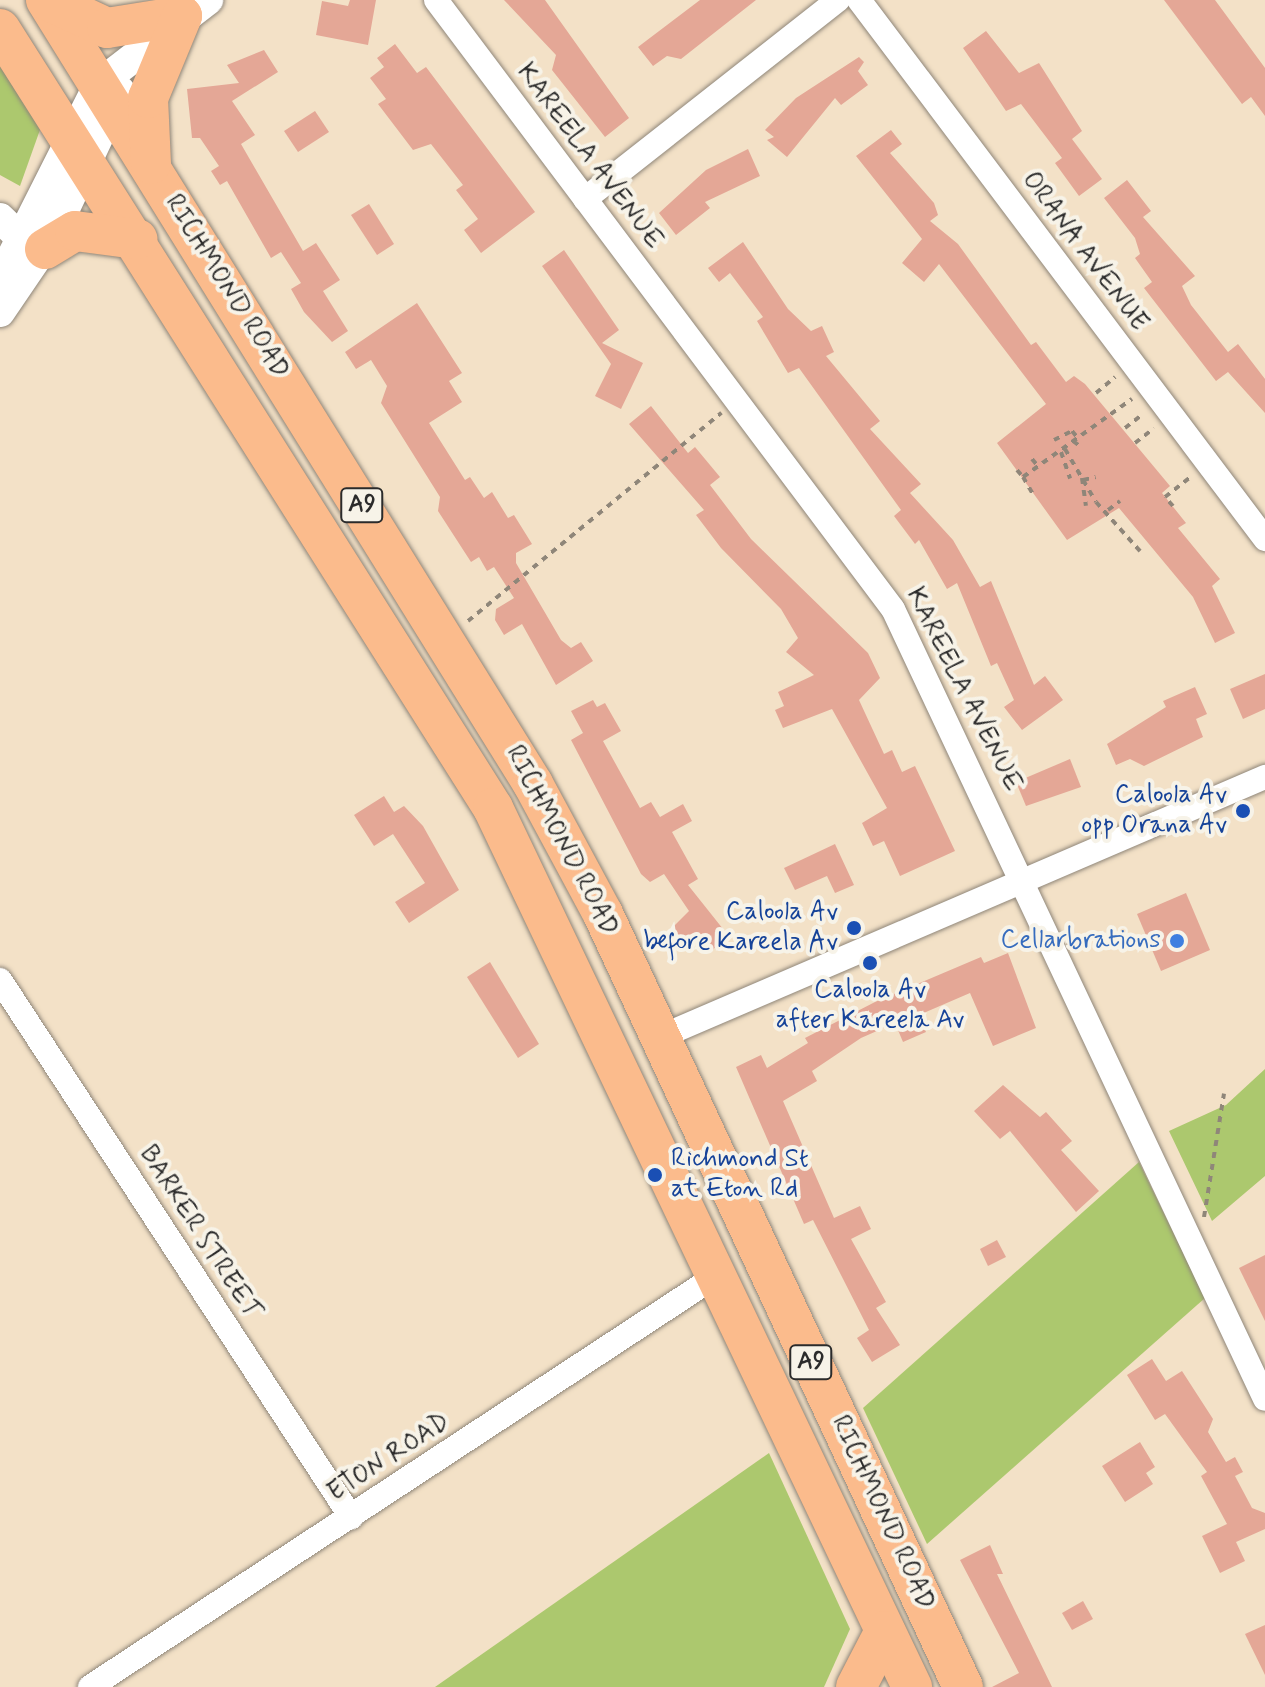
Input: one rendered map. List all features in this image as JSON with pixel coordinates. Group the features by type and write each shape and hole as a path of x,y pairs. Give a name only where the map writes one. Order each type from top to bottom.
{"highway":[{"path":"46,0 107,28 195,8"},
{"name":"A9","path":"46,0 105,93"},
{"path":"151,168 148,98 195,8"},
{"name":"A9","path":"0,29 76,148"},
{"name":"RICHMOND ROAD","path":"105,93 533,784 660,1037 963,1687"},
{"name":"RICHMOND ROAD","path":"76,148 137,239 440,718 559,933 912,1687"},
{"path":"34,244 75,231 137,239"},
{"path":"559,933 637,1026 660,1037 655,1077 674,1178"},
{"path":"856,1687 885,1631"}],"street":[{"name":"KAREELA AVENUE","path":"436,0 893,609 1025,878 1265,1397"},
{"path":"585,199 838,0"},
{"name":"ORANA AVENUE","path":"859,0 1265,539"},
{"path":"0,312 105,93 195,8"},
{"path":"0,218 34,244"},
{"path":"0,280 34,244"},
{"path":"660,1037 1265,777"},
{"name":"BARKER STREET","path":"0,980 351,1517"},
{"name":"ETON ROAD","path":"90,1687 719,1274"}],"path":[{"path":"1096,393 1117,376"},
{"path":"1023,477 1134,398"},
{"path":"466,623 738,399"},
{"path":"1125,428 1145,412"},
{"path":"1135,443 1156,427"},
{"path":"1054,440 1072,431 1080,446"},
{"path":"1063,450 1070,478"},
{"path":"1063,450 1082,479 1140,551"},
{"path":"1032,459 1037,465"},
{"path":"1017,470 1033,494"},
{"path":"1173,506 1164,494 1192,475"},
{"path":"1082,479 1096,477"},
{"path":"1082,479 1086,506"},
{"path":"1108,510 1120,501"},
{"path":"1129,536 1136,532"},
{"path":"1203,1219 1224,1094"}],"green space":[{"path":"0,63 41,127 20,186 0,175"},
{"path":"1265,1069 1265,1176 1212,1221 1169,1131 1226,1105"},
{"path":"1139,1162 1205,1298 927,1544 863,1408"},
{"path":"769,1453 850,1629 824,1687 435,1687"}],"building":[{"path":"350,0 376,0 368,45 316,35 322,1 348,6"},
{"path":"504,0 545,0 629,118 605,137 552,70 556,55"},
{"path":"700,0 756,0 681,59 667,56 653,66 638,47"},
{"path":"1164,0 1215,0 1265,68 1265,116 1251,97 1242,104"},
{"path":"986,31 1019,73 1039,63 1082,131 1072,139 1102,179 1079,196 1055,163 1062,158 1021,104 1006,111 963,48"},
{"path":"395,44 417,73 426,67 535,212 481,253 464,230 478,219 456,190 463,185 431,144 413,150 378,104 386,99 370,78 384,67 377,58"},
{"path":"264,50 278,72 232,101 255,135 241,144 303,251 316,243 340,280 323,291 348,331 332,342 304,312 291,289 301,283 281,252 271,258 227,181 220,185 211,171 219,166 200,138 192,138 187,89 239,83 227,65"},
{"path":"859,57 864,62 858,71 868,85 841,105 835,98 787,157 767,140 774,137 765,130 796,98"},
{"path":"315,111 329,132 298,152 284,131"},
{"path":"891,130 902,144 890,153 934,203 938,215 930,221 958,244 1031,345 1036,342 1066,382 1074,376 1085,384 1170,486 1162,493 1186,523 1178,528 1220,579 1212,586 1235,633 1215,643 1193,597 1119,508 1067,540 997,443 1046,404 939,264 924,282 902,263 922,239 856,156"},
{"path":"748,149 760,176 705,202 710,208 676,235 659,213 706,170"},
{"path":"1127,180 1151,211 1143,217 1195,276 1182,286 1191,305 1228,352 1238,344 1265,379 1265,413 1228,372 1216,381 1144,288 1152,282 1135,258 1140,254 1135,238 1104,198"},
{"path":"369,204 394,244 377,255 351,215"},
{"path":"743,242 788,309 811,331 822,326 834,352 826,356 880,421 870,429 921,484 910,493 953,540 980,587 991,581 1034,685 1045,676 1063,700 1022,730 1004,707 1014,700 997,663 991,666 957,583 947,589 919,540 915,544 894,516 901,510 799,368 788,373 757,321 763,317 730,273 719,282 708,268"},
{"path":"564,250 619,330 602,343 643,363 621,409 595,396 611,364 542,266"},
{"path":"417,303 462,373 449,381 462,402 429,423 465,480 470,477 484,498 492,492 508,518 514,515 532,544 516,553 516,563 561,640 571,648 581,642 593,661 556,685 522,624 504,635 495,620 496,609 514,598 494,567 487,571 479,557 471,562 438,511 440,497 381,403 387,386 371,360 356,369 345,352"},
{"path":"651,406 688,453 695,447 720,477 710,485 751,539 868,653 880,678 859,700 884,754 892,750 902,772 915,766 955,851 900,876 884,841 873,846 862,823 887,808 832,709 783,728 775,710 784,706 778,692 814,675 786,652 798,638 781,609 721,548 696,515 704,510 629,424"},
{"path":"1265,674 1265,709 1243,719 1230,689"},
{"path":"1195,687 1207,714 1196,719 1203,737 1144,766 1130,759 1116,765 1107,744 1166,707 1163,701"},
{"path":"593,700 597,707 605,703 621,731 603,741 640,808 651,802 660,817 683,804 692,821 672,832 698,879 688,885 727,934 711,952 670,930 689,911 664,874 650,882 641,874 571,740 583,733 571,711"},
{"path":"1070,759 1081,787 1026,806 1016,782"},
{"path":"384,796 394,812 404,806 423,826 459,890 409,923 395,902 425,883 393,834 374,846 354,815"},
{"path":"835,844 854,885 835,893 827,876 795,890 784,868"},
{"name":"Cellarbrations","path":"1186,893 1210,950 1161,971 1137,914"},
{"path":"1008,953 1036,1028 993,1046 970,993 919,1015 926,1032 903,1042 895,1023 861,1038 812,1071 817,1081 783,1101 834,1218 860,1206 871,1229 851,1239 886,1302 876,1308 900,1345 872,1362 857,1338 869,1330 813,1220 804,1224 736,1067 761,1055 767,1068 808,1043 805,1038 875,1002 981,957 984,963"},
{"path":"490,962 539,1044 518,1058 467,977"},
{"path":"1003,1085 1040,1117 1046,1112 1072,1141 1061,1150 1099,1191 1076,1212 1010,1131 1000,1139 974,1111"},
{"path":"997,1240 1006,1257 988,1266 980,1249"},
{"path":"1265,1255 1265,1321 1239,1268"},
{"path":"1152,1359 1166,1381 1182,1371 1213,1419 1208,1432 1226,1462 1235,1457 1243,1472 1235,1476 1252,1508 1265,1513 1265,1529 1236,1542 1245,1561 1220,1573 1202,1536 1227,1524 1201,1476 1207,1472 1165,1414 1155,1420 1127,1375"},
{"path":"1140,1442 1155,1467 1146,1473 1153,1484 1125,1502 1102,1466"},
{"path":"990,1545 1003,1574 997,1574 1052,1687 992,1687 1019,1673 960,1560"},
{"path":"1083,1601 1093,1619 1072,1630 1062,1613"},
{"path":"1265,1625 1265,1675 1245,1634"}],"place":[{"name":"Caloola Av opp Orana Av","path":"1243,811"},
{"name":"Caloola Av before Kareela Av","path":"854,928"},
{"name":"Cellarbrations","path":"1177,941"},
{"name":"Caloola Av after Kareela Av","path":"870,963"},
{"name":"Richmond St at Eton Rd","path":"655,1175"}]}
